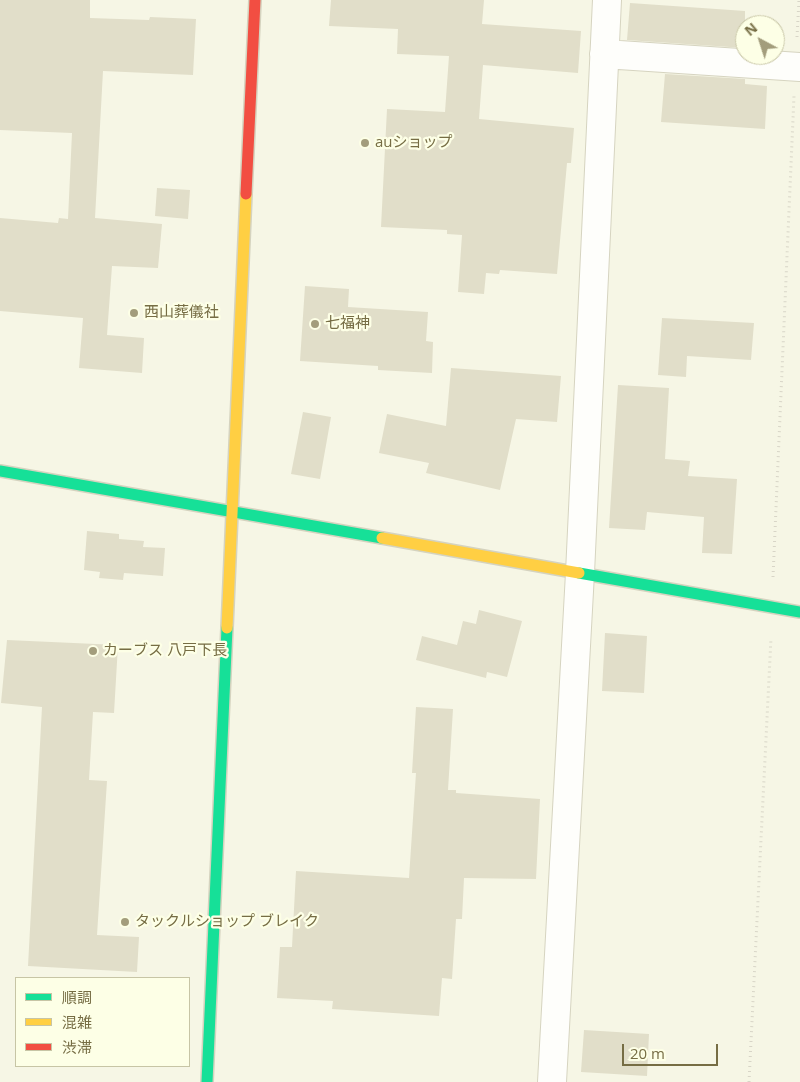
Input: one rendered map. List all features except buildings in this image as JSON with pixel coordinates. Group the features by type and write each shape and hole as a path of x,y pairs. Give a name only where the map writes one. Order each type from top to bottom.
{"street":[{"path":"207,1082 255,0"},
{"path":"552,1082 580,573 607,0"},
{"path":"604,54 798,66"},
{"path":"0,471 800,612"}],"path":[{"path":"749,1082 798,66 799,0"}],"traffic: fast":[{"path":"0,471 382,538"},
{"path":"579,573 800,612"},
{"path":"207,1082 227,628"}],"traffic: slow":[{"path":"227,628 246,194"},
{"path":"382,538 579,573"}],"traffic: jam":[{"path":"246,194 255,0"}],"place":[{"name":"auショップ","path":"365,143"},
{"name":"西山葬儀社","path":"134,313"},
{"name":"七福神","path":"315,324"},
{"name":"カーブス 八戸下長","path":"93,651"},
{"name":"タックルショップ ブレイク","path":"125,922"}]}
